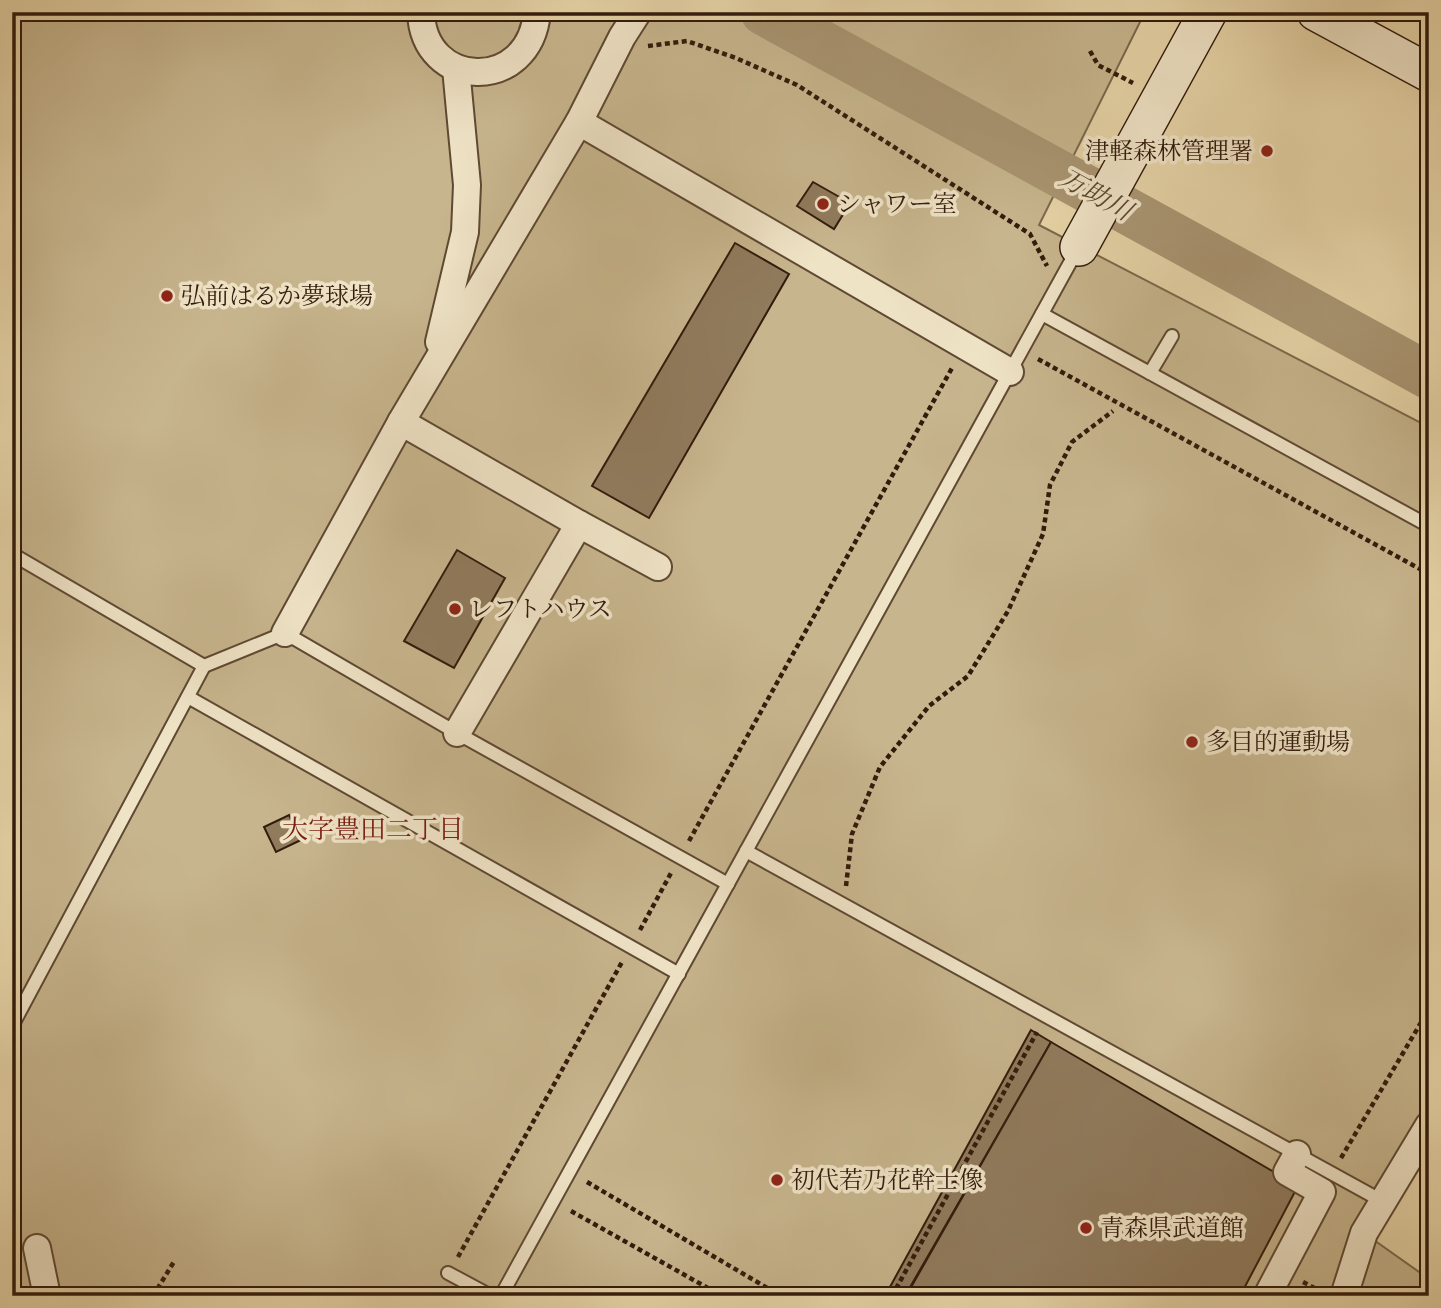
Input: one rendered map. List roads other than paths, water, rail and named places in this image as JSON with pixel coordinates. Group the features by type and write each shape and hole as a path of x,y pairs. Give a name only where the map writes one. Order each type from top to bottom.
{"street":[{"path":"421,12 421,25 428,43 439,58 456,68 474,72 493,71 511,63 525,50 534,33 537,12"},
{"path":"285,633 401,422 579,122 615,50 638,12"},
{"path":"1086,234 1208,12"},
{"path":"1316,12 1429,73"},
{"path":"431,372 465,232 467,185 456,68"},
{"path":"579,122 1010,372"},
{"path":"401,422 658,567"},
{"path":"457,733 579,524"},
{"path":"1336,1295 1381,1201 1429,1125"},
{"path":"1268,1296 1288,1274 1322,1192 1287,1172 1297,1154"},
{"path":"37,1248 47,1296"}],"lane":[{"path":"501,1296 1086,234"},
{"path":"1042,314 1429,526"},
{"path":"1150,373 1172,336"},
{"path":"12,554 204,666"},
{"path":"12,1026 204,666 285,633 457,733 728,884"},
{"path":"188,697 679,974"},
{"path":"747,850 1381,1201"},
{"path":"448,1273 491,1296"}],"waterway":[{"name":"万助川","path":"764,12 1429,376"}],"place":[{"name":"津軽森林管理署","path":"1267,151"},
{"name":"シャワー室","path":"823,204"},
{"name":"弘前はるか夢球場","path":"167,296"},
{"name":"レフトハウス","path":"455,609"},
{"name":"多目的運動場","path":"1192,742"},
{"name":"初代若乃花幹士像","path":"777,1180"},
{"name":"青森県武道館","path":"1086,1228"}],"district":[{"name":"大字豊田二丁目","path":"373,829"}]}
